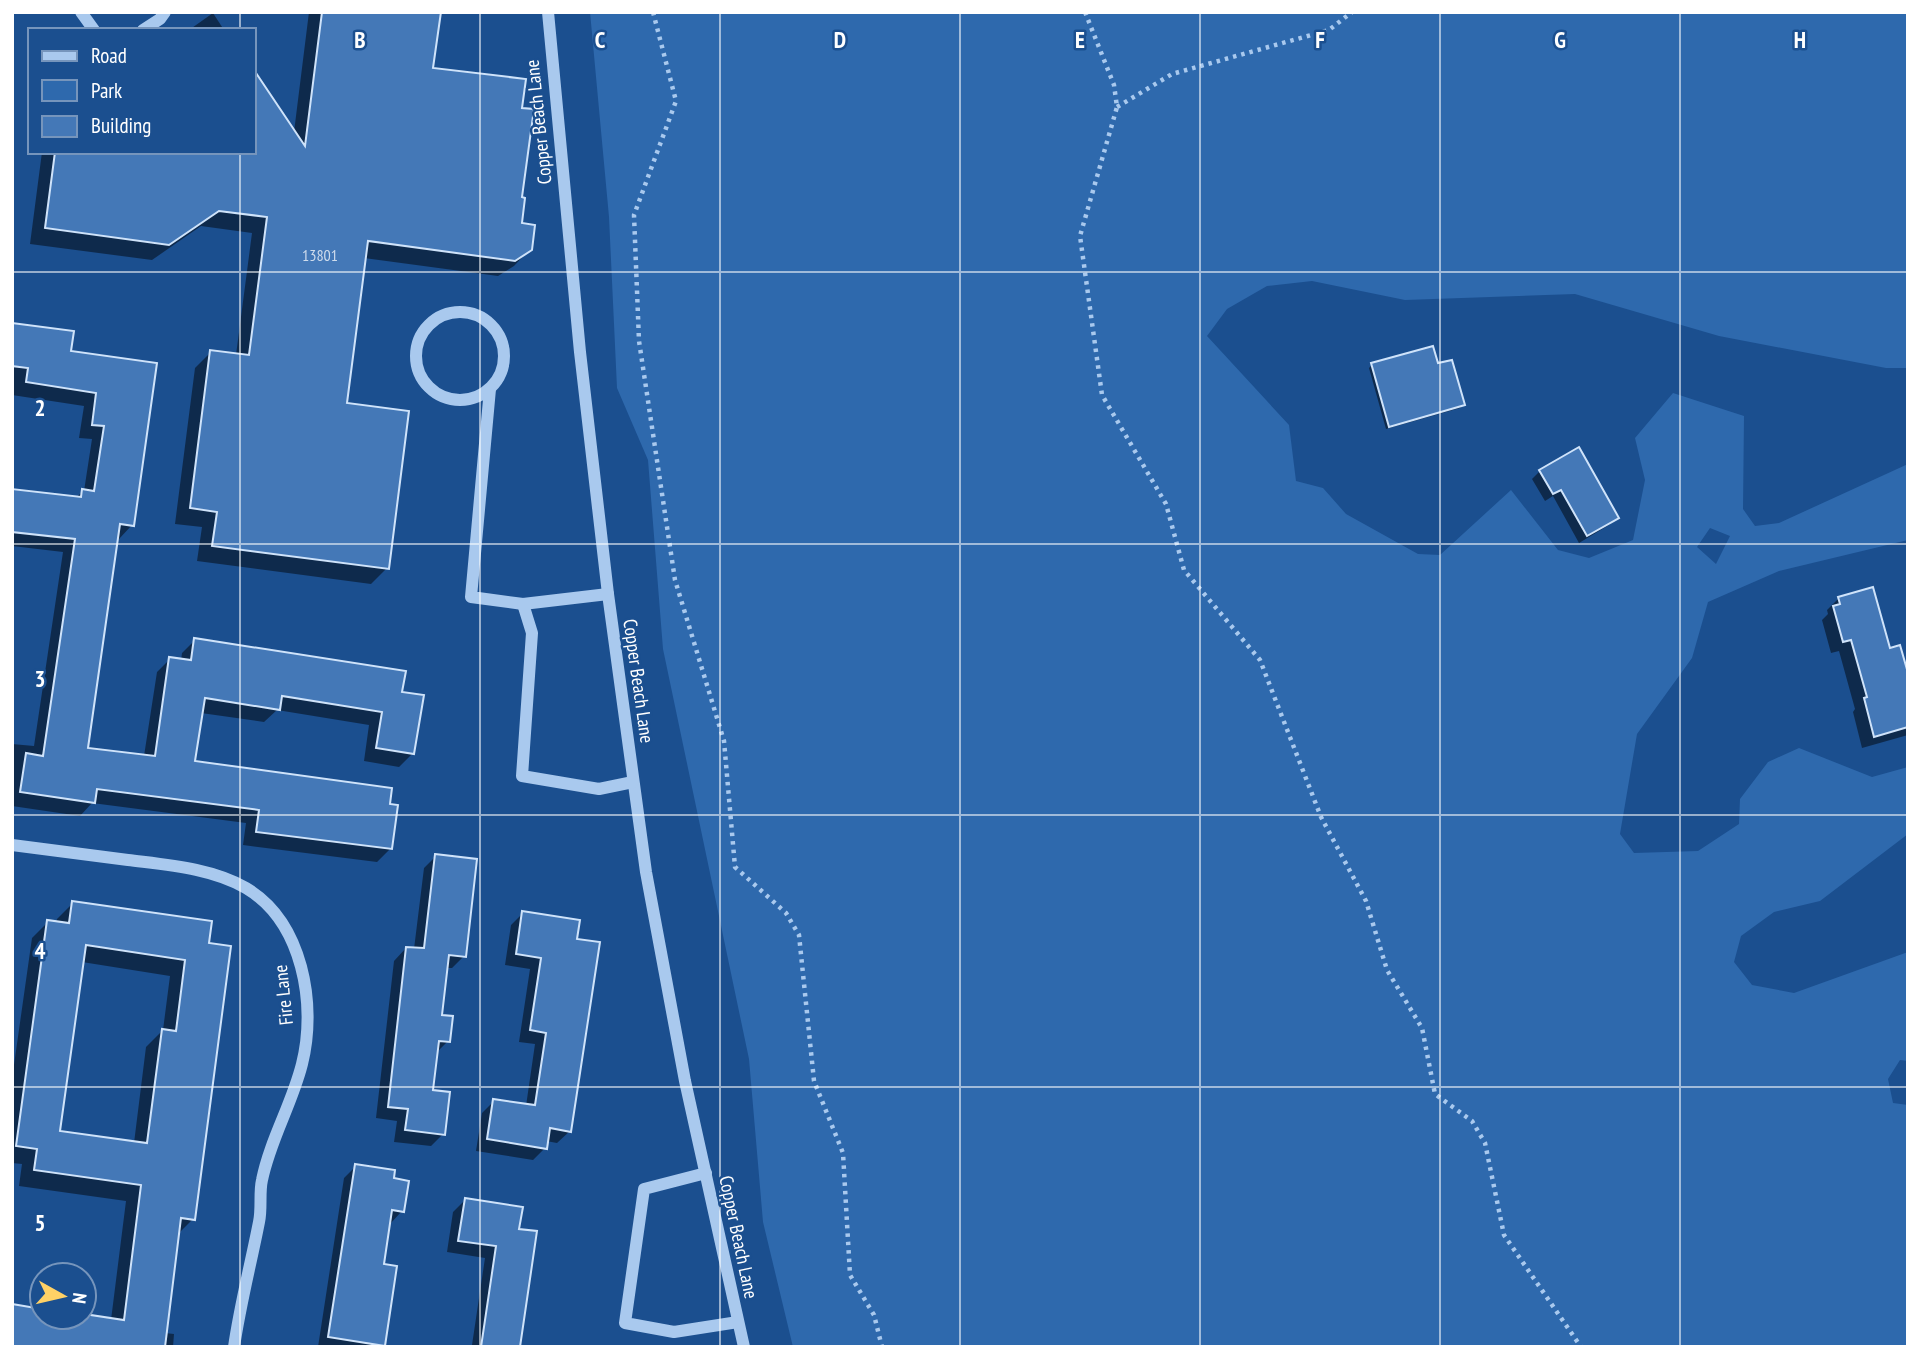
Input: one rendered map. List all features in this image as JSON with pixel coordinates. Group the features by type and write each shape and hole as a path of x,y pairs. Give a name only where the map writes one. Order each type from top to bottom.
{"street":[{"path":"81,12 93,28"},
{"path":"146,28 160,19 165,12"},
{"name":"Copper Beach Lane","path":"548,12 580,352 608,594 646,872 685,1081 744,1347"},
{"path":"489,389 477,397 462,400 447,398 434,391 424,380 418,367 416,352 428,326 453,312 480,316 500,337 504,350 498,378 489,389 471,597 523,604 608,594"},
{"path":"523,604 532,633 522,776 599,789 633,782"},
{"name":"Fire Lane","path":"12,845 180,866 220,876 247,889 269,908 298,954 307,1008 302,1062 262,1181 260,1218 234,1347"},
{"path":"706,1173 644,1189 625,1324 674,1332 738,1322"}],"path":[{"path":"653,12 676,101 634,215 639,341 675,580 723,741 735,867 786,913 799,935 814,1081 844,1153 850,1275 874,1315 882,1347"},
{"path":"1085,12 1114,85 1117,107 1080,236 1102,395 1166,504 1184,570 1260,660 1321,817 1366,901 1387,970 1422,1028 1435,1094 1472,1121 1485,1143 1504,1235 1581,1347"},
{"path":"1117,107 1172,74 1329,30 1352,12"}],"green space":[{"path":"590,12 1908,12 1908,368 1886,368 1719,336 1575,294 1405,300 1312,281 1267,286 1227,309 1207,336 1289,425 1296,481 1323,488 1346,514 1418,554 1440,555 1511,490 1558,550 1589,558 1633,540 1645,480 1635,438 1673,393 1744,416 1743,509 1755,526 1779,523 1908,464 1908,540 1779,571 1708,602 1692,658 1637,734 1620,834 1634,853 1698,851 1739,824 1740,799 1768,762 1799,748 1872,777 1908,767 1908,834 1820,901 1774,912 1741,936 1734,962 1752,985 1794,993 1908,952 1908,1061 1900,1060 1888,1079 1893,1103 1908,1105 1908,1347 793,1347 763,1222 749,1059 663,649 648,460 617,388 609,217","holes":["1710,528 1730,536 1716,564 1697,547"]}],"building":[{"path":"322,12 441,12 433,68 526,79 522,108 534,109 522,197 525,198 522,223 535,225 532,250 515,261 368,241 347,403 409,411 389,569 212,546 217,512 190,508 210,350 249,355 267,217 219,211 169,245 45,228 55,154 256,154 256,73 305,146"},
{"path":"12,323 74,331 71,351 157,363 134,526 120,524 88,748 155,756 169,657 191,660 194,638 406,671 402,692 424,695 414,754 376,748 382,712 282,696 280,710 205,698 195,761 392,788 390,804 398,805 392,849 256,832 259,810 97,789 95,803 20,792 26,753 43,756 75,539 12,532 12,489 81,497 82,489 94,491 104,426 92,425 96,393 26,382 28,368 12,366"},
{"path":"1433,346 1438,363 1452,360 1465,405 1389,427 1371,363"},
{"path":"1579,447 1619,518 1587,536 1561,490 1553,494 1539,470"},
{"path":"1873,587 1890,648 1900,645 1908,673 1908,727 1874,737 1864,698 1867,697 1851,640 1843,642 1833,606 1840,604 1838,597"},
{"path":"435,854 477,859 466,957 449,955 442,1015 453,1016 450,1042 439,1041 433,1090 450,1092 445,1135 405,1130 408,1109 388,1107 406,947 424,948"},
{"path":"72,901 212,921 209,943 231,946 195,1220 181,1218 165,1347 12,1347 12,1304 28,1307 28,1331 98,1331 98,1316 124,1320 141,1185 34,1170 37,1149 16,1146 47,920 69,923","holes":["86,945 185,960 176,1031 162,1029 147,1143 60,1131"]},
{"path":"522,911 580,920 577,939 600,942 571,1132 550,1128 547,1149 487,1139 493,1099 535,1105 546,1033 530,1030 541,958 516,954"},
{"path":"355,1164 395,1170 394,1178 409,1181 404,1212 392,1210 384,1264 397,1266 385,1346 328,1337"},
{"path":"465,1198 523,1207 519,1229 537,1231 520,1347 481,1347 496,1246 458,1241"}]}
